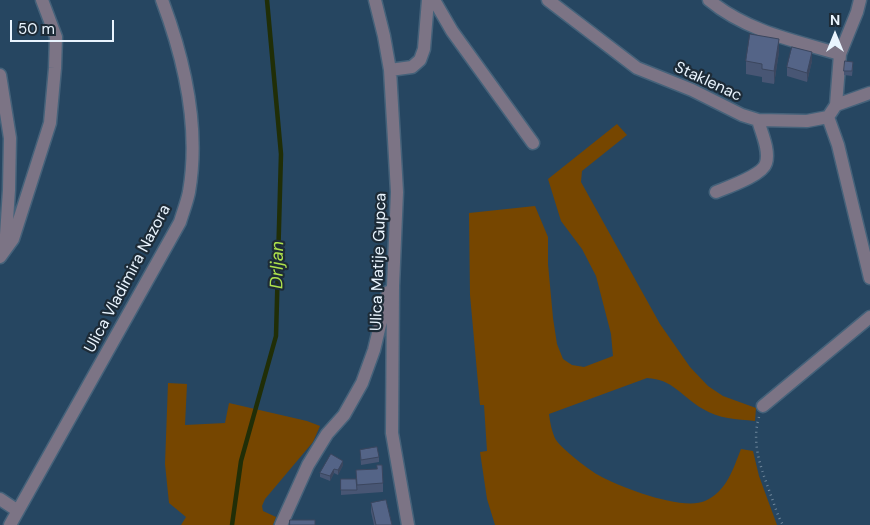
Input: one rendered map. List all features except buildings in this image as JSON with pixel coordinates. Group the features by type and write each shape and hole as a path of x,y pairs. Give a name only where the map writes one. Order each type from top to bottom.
{"street":[{"path":"2,253 13,239 50,123 56,37 42,0"},
{"name":"Ulica Vladimira Nazora","path":"10,525 180,222 189,193 192,121 187,82 171,23 162,0"},
{"name":"Ulica Matije Gupca","path":"375,0 390,70 397,192 393,286 392,432 408,525"},
{"path":"390,70 412,66 420,60 424,49 428,0"},
{"path":"434,0 452,31 532,143"},
{"name":"Staklenac","path":"548,0 637,68 692,90 742,115 758,120 807,121 828,116"},
{"path":"709,0 724,12 751,26 840,54"},
{"path":"860,0 840,54 836,105 828,116 838,145 870,278"},
{"path":"0,75 10,138 9,190 2,253"},
{"path":"836,105 870,93"},
{"path":"716,192 762,171 767,162 758,120"},
{"path":"280,525 308,465 327,434 344,414 362,383 374,350 388,292 393,286"},
{"path":"763,406 870,317"},
{"path":"0,499 18,511"}],"path":[{"path":"763,406 756,426 757,451 760,465 782,524"}],"shaded area":[{"path":"617,124 627,135 582,171 581,182 660,324 690,367 708,386 723,396 756,408 755,421 715,415 696,404 671,385 656,379 647,378 549,414 556,440 570,454 600,476 652,497 682,503 695,503 713,497 728,479 741,449 753,451 759,476 777,525 495,525 487,499 480,452 487,451 484,405 480,405 470,295 469,213 535,206 548,237 548,264 553,318 557,344 563,359 572,365 584,367 613,356 611,334 596,276 582,249 561,221 548,179"},
{"path":"168,383 187,384 185,425 225,423 229,403 307,421 320,426 313,442 265,499 262,506 263,511 276,517 273,525 181,525 186,517 169,503 165,464"}],"waterway":[{"name":"Drljan","path":"232,525 241,461 276,336 281,154 267,0"}]}
